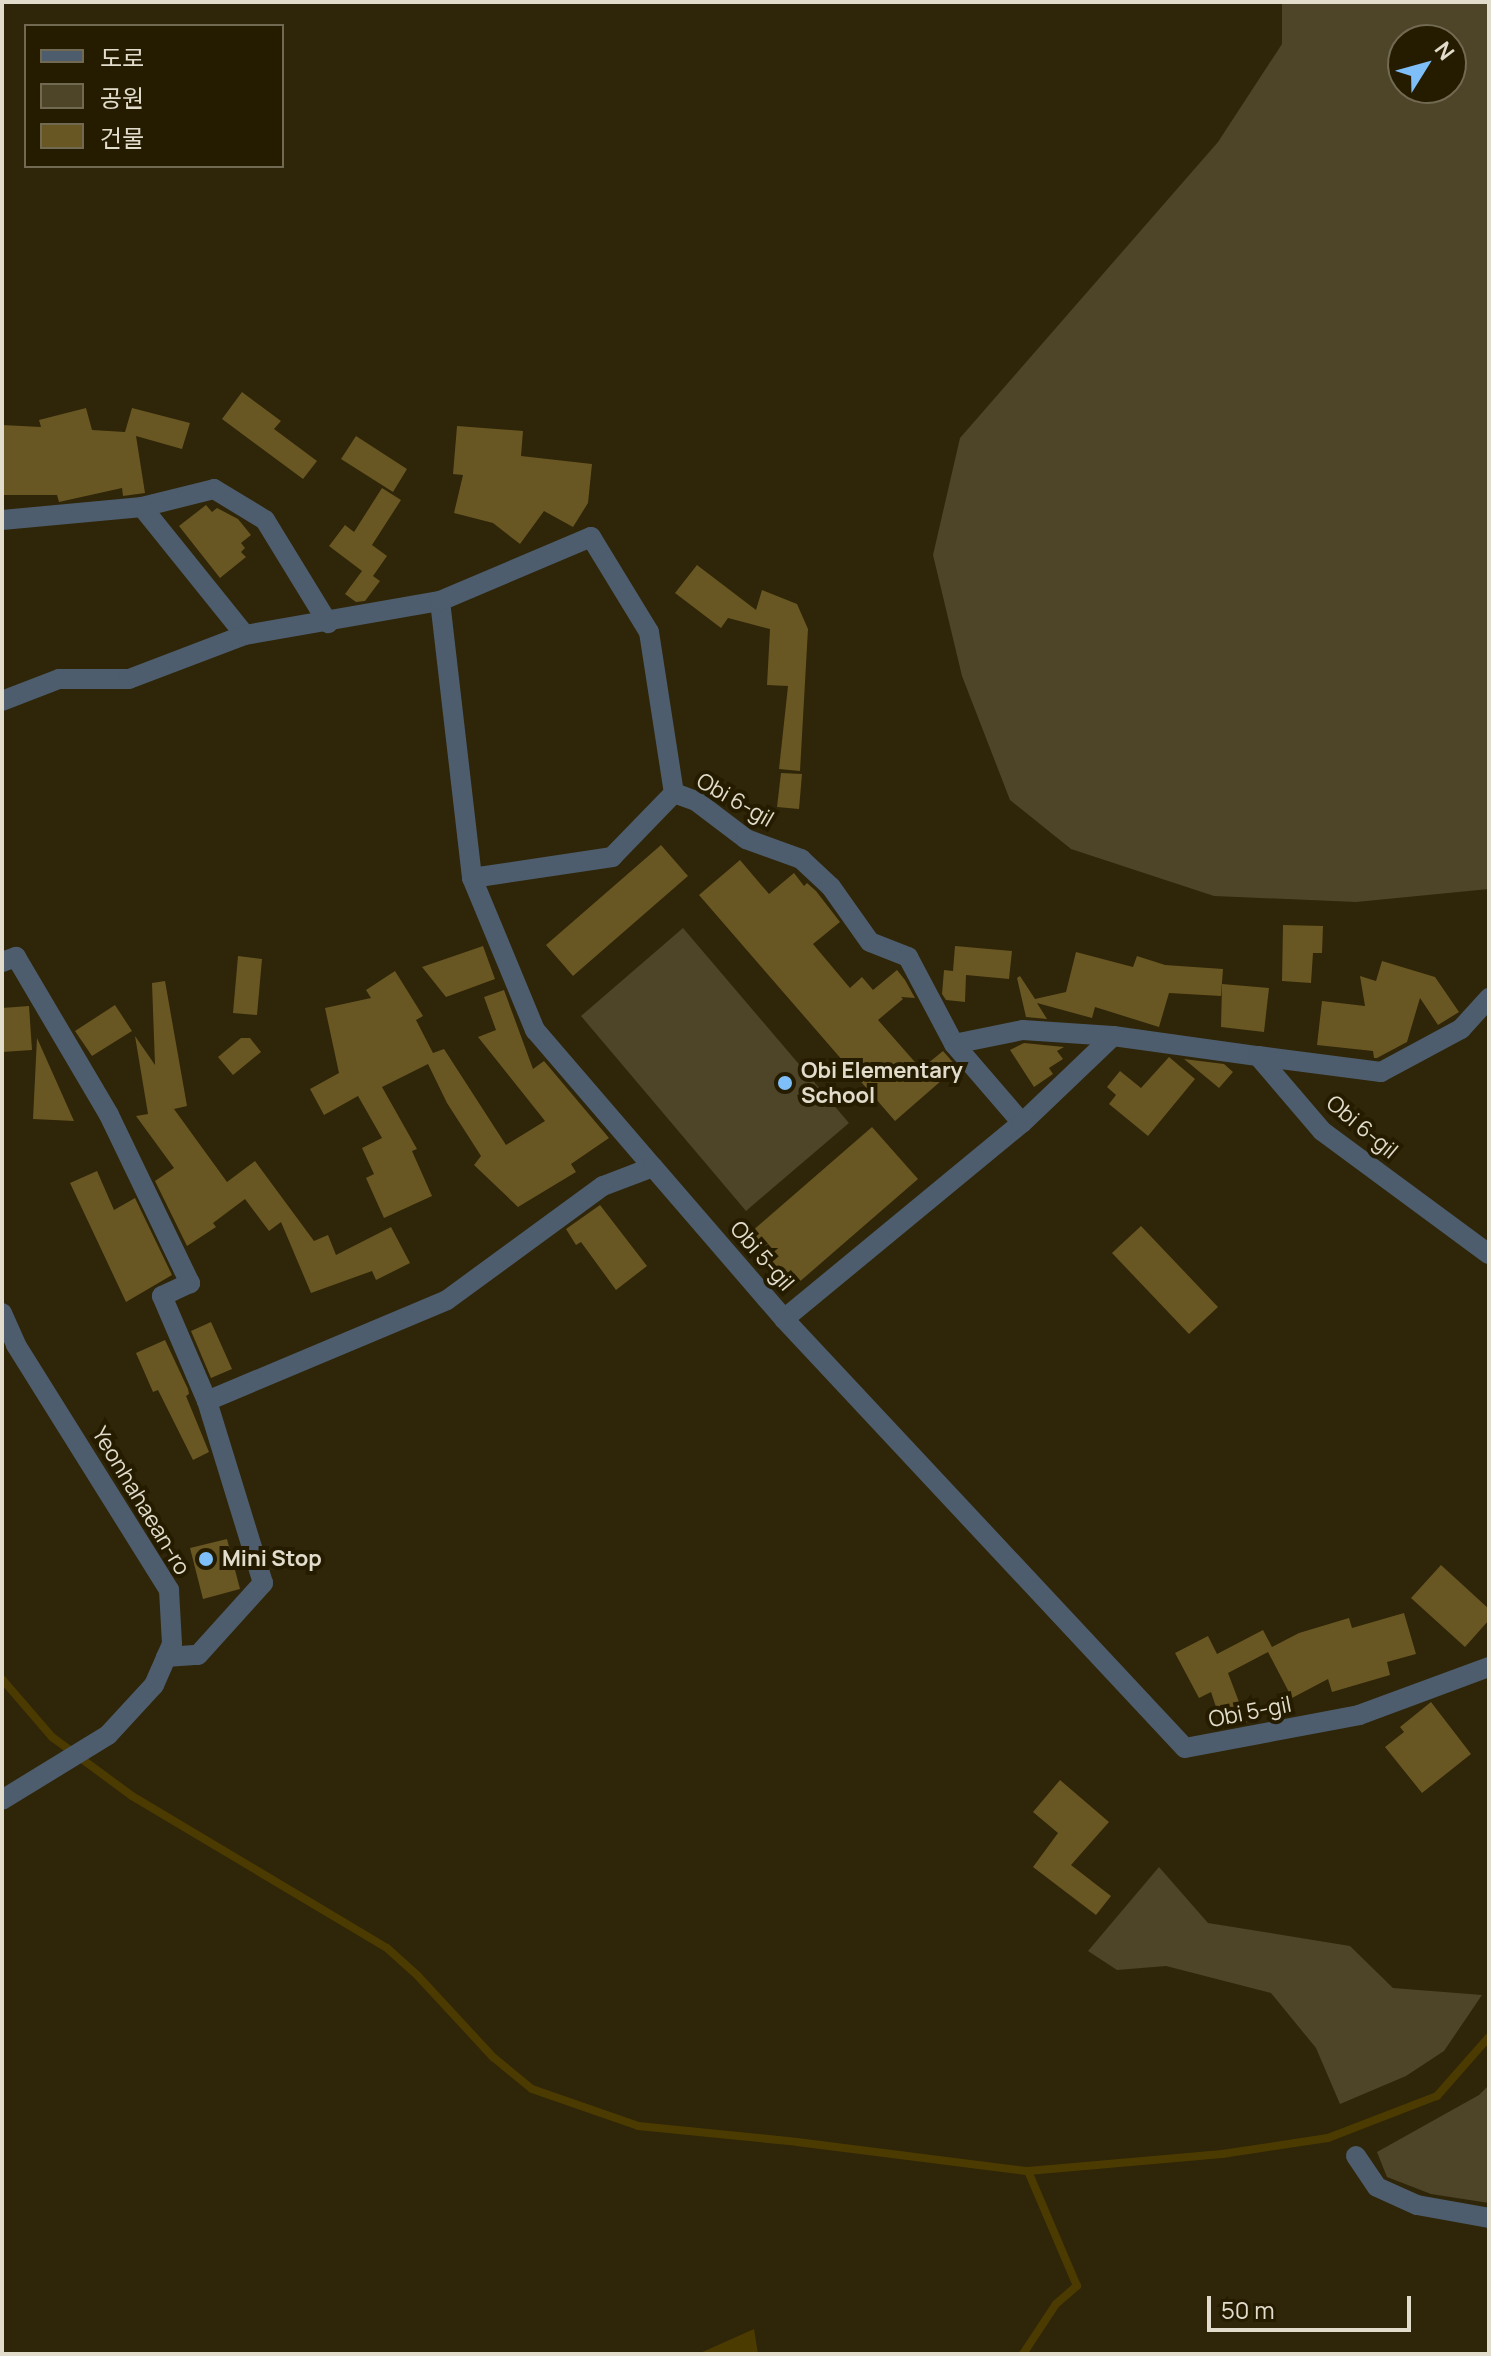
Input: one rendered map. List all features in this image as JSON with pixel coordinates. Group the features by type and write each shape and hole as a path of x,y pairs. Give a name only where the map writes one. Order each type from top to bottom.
{"street":[{"path":"2,520 142,507 214,489 265,520 328,623"},
{"path":"142,507 245,635"},
{"name":"Obi 6-gil","path":"2,701 59,679 129,679 245,635 328,623 440,601 591,537 649,632 674,793 696,801 746,839 801,859 831,887 870,942 908,957 954,1044 1022,1123"},
{"name":"Obi 5-gil","path":"440,601 472,878 535,1030 784,1319 1185,1748 1359,1715 1489,1667"},
{"path":"472,878 612,857 674,793"},
{"path":"2,962 16,957 109,1115 190,1283 162,1296 207,1401 263,1583 198,1655 166,1657"},
{"path":"954,1044 1023,1030 1113,1036 1381,1072 1461,1029 1489,998"},
{"path":"784,1319 1022,1123 1113,1036"},
{"name":"Obi 6-gil","path":"1258,1056 1322,1131 1489,1254"},
{"path":"207,1401 447,1300 603,1186 653,1167"},
{"name":"Yeonhahaean-ro","path":"2,1313 16,1345 169,1590 172,1644 154,1685 108,1735 2,1800"},
{"path":"1356,2156 1377,2187 1417,2205 1489,2218"}],"green space":[{"path":"1282,2 1489,2 1489,889 1356,902 1214,896 1071,849 1010,800 962,676 933,555 960,438 1218,142 1282,44"},
{"path":"683,928 849,1123 746,1211 581,1016"},
{"path":"1159,1867 1208,1923 1350,1946 1393,1988 1482,1995 1444,2051 1406,2076 1340,2104 1316,2048 1271,1993 1166,1966 1117,1970 1088,1951"},
{"path":"1489,2085 1489,2203 1431,2194 1387,2177 1377,2152 1479,2095"}],"shaded area":[{"path":"754,2329 758,2354 698,2354"}],"building":[{"path":"242,392 281,421 274,429 317,461 303,479 222,419"},
{"path":"86,408 92,430 125,432 132,408 190,423 182,449 136,436 145,493 123,496 122,488 59,502 57,495 4,495 2,425 41,427 39,420"},
{"path":"457,426 523,431 521,456 592,464 588,503 573,527 544,511 520,544 493,523 454,513 463,475 453,474"},
{"path":"356,436 407,469 393,492 341,459"},
{"path":"382,488 401,500 372,545 387,556 373,576 380,581 365,601 356,602 345,594 362,571 329,546 345,525 354,532"},
{"path":"206,505 212,512 217,508 238,519 251,535 241,543 245,548 241,552 246,557 220,578 179,526"},
{"path":"697,565 756,610 762,590 797,604 808,629 800,771 779,769 788,686 767,685 770,629 728,618 721,628 675,593"},
{"path":"781,773 802,774 799,809 777,807"},
{"path":"661,845 688,876 573,976 546,945"},
{"path":"740,860 769,894 794,873 804,886 807,883 816,891 840,922 813,944 850,988 862,977 873,990 897,970 915,998 901,997 903,999 878,1020 921,1069 943,1051 957,1067 895,1121 699,895"},
{"path":"1283,925 1323,926 1322,953 1313,953 1311,983 1282,981"},
{"path":"483,946 495,979 446,997 422,967"},
{"path":"955,946 1012,951 1009,979 966,975 965,1002 946,1000 942,994 944,970 953,971"},
{"path":"1076,952 1133,967 1137,956 1165,965 1223,969 1221,996 1169,993 1159,1027 1095,1007 1092,1018 1037,1003 1047,1019 1026,1017 1017,978 1020,976 1035,999 1066,992"},
{"path":"238,956 262,959 257,1015 233,1013"},
{"path":"1382,961 1435,977 1459,1012 1438,1025 1420,998 1407,1042 1377,1058 1374,1058 1373,1051 1317,1045 1322,1001 1365,1006 1360,976 1376,981"},
{"path":"395,971 423,1016 416,1020 433,1053 444,1049 506,1145 545,1121 478,1037 496,1030 484,997 504,990 533,1069 544,1061 609,1138 571,1164 576,1172 518,1207 474,1165 481,1156 447,1103 428,1064 382,1087 417,1149 412,1151 432,1196 384,1218 366,1178 374,1174 362,1148 382,1138 358,1096 324,1115 310,1089 339,1073 325,1008 371,998 366,990"},
{"path":"165,981 187,1106 174,1109 227,1182 255,1161 314,1241 328,1235 336,1255 391,1227 410,1263 376,1280 372,1271 311,1293 281,1222 269,1231 245,1199 213,1223 216,1227 187,1246 155,1181 174,1168 136,1116 148,1114 135,1036 155,1065 152,983"},
{"path":"1222,984 1269,988 1264,1032 1221,1027"},
{"path":"115,1005 132,1031 92,1056 75,1031"},
{"path":"29,1006 32,1050 2,1052 2,1008"},
{"path":"37,1038 74,1121 33,1119"},
{"path":"241,1038 250,1038 261,1052 233,1075 218,1057"},
{"path":"1024,1043 1064,1047 1057,1051 1063,1059 1049,1068 1053,1074 1034,1087 1010,1050"},
{"path":"1169,1057 1195,1079 1148,1136 1109,1104 1116,1095 1107,1087 1120,1071 1141,1088"},
{"path":"1184,1059 1224,1064 1233,1072 1219,1088"},
{"path":"872,1127 918,1179 790,1290 744,1238"},
{"path":"97,1171 114,1210 135,1198 172,1275 126,1302 70,1183"},
{"path":"600,1205 647,1266 616,1290 581,1242 576,1245 566,1229"},
{"path":"1141,1226 1218,1307 1189,1334 1112,1253"},
{"path":"211,1322 232,1369 211,1378 191,1331"},
{"path":"165,1340 188,1389 186,1396 209,1452 193,1460 158,1390 153,1392 136,1353"},
{"path":"227,1539 240,1589 203,1599 190,1548"},
{"path":"1441,1565 1489,1609 1489,1620 1465,1647 1411,1598"},
{"path":"1404,1613 1416,1654 1387,1662 1390,1675 1332,1692 1328,1679 1292,1698 1268,1652 1228,1673 1247,1723 1223,1728 1211,1692 1199,1698 1175,1653 1208,1636 1217,1654 1263,1630 1272,1647 1299,1633 1349,1618 1352,1628"},
{"path":"1431,1702 1471,1754 1422,1793 1385,1747 1404,1732 1400,1727"},
{"path":"1060,1780 1109,1822 1071,1865 1111,1896 1096,1915 1033,1867 1058,1833 1033,1812"}],"waterway":[{"path":"2,1679 52,1737 132,1796 387,1948 417,1975 493,2057 532,2089 638,2126 1028,2171 1222,2154 1328,2138 1437,2096 1489,2037"},
{"path":"1023,2354 1056,2304 1077,2286 1028,2171"}],"place":[{"name":"Obi Elementary School","path":"785,1083"},
{"name":"Mini Stop","path":"206,1559"}]}
